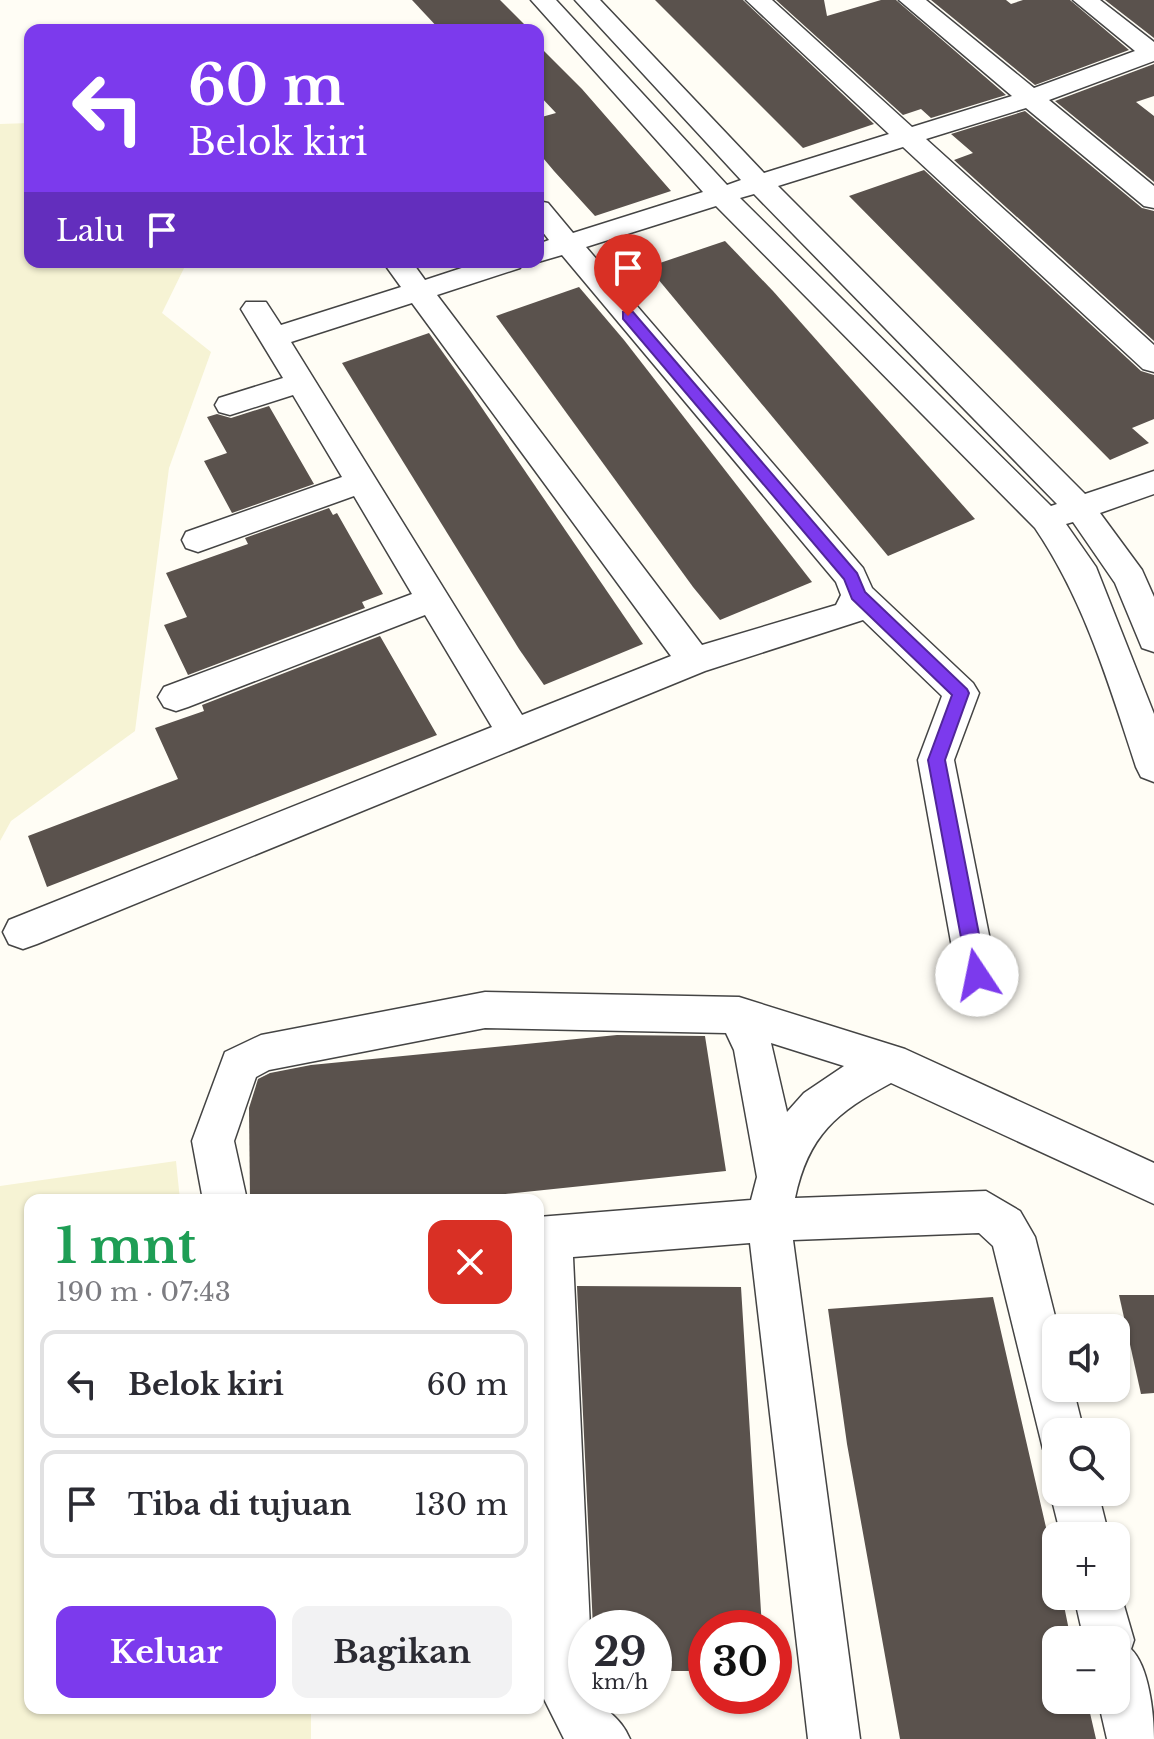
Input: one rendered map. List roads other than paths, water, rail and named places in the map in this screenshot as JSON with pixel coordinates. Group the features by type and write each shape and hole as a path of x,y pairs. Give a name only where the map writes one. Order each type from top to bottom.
{"street":[{"path":"543,0 721,195 1046,520 1079,567 1120,665 1154,767"},
{"path":"587,0 759,183 1079,507 1130,579 1154,639"},
{"path":"758,0 910,135 1154,362"},
{"path":"911,0 1154,200"},
{"path":"1085,0 1153,54"},
{"path":"552,249 1031,98 1153,54"},
{"path":"544,226 552,249 851,577 858,595 961,693 936,760 977,975"},
{"path":"402,268 694,661"},
{"path":"272,338 491,268"},
{"path":"256,309 515,734"},
{"path":"230,405 299,383"},
{"path":"198,540 360,482"},
{"path":"1046,520 1154,482"},
{"path":"23,932 694,661 849,614 858,595"},
{"path":"176,697 433,599"},
{"path":"224,1194 213,1141 240,1065 261,1053 485,1010 739,1015 890,1062 1154,1184"},
{"path":"739,1015 754,1050 777,1176"},
{"path":"834,1739 769,1220 777,1176 788,1143 809,1115 836,1090 890,1062"},
{"path":"604,1739 585,1725 567,1693 550,1572 544,1237 769,1220 986,1212 994,1216 1013,1237 1057,1418"},
{"path":"1127,1714 1133,1739"}]}
